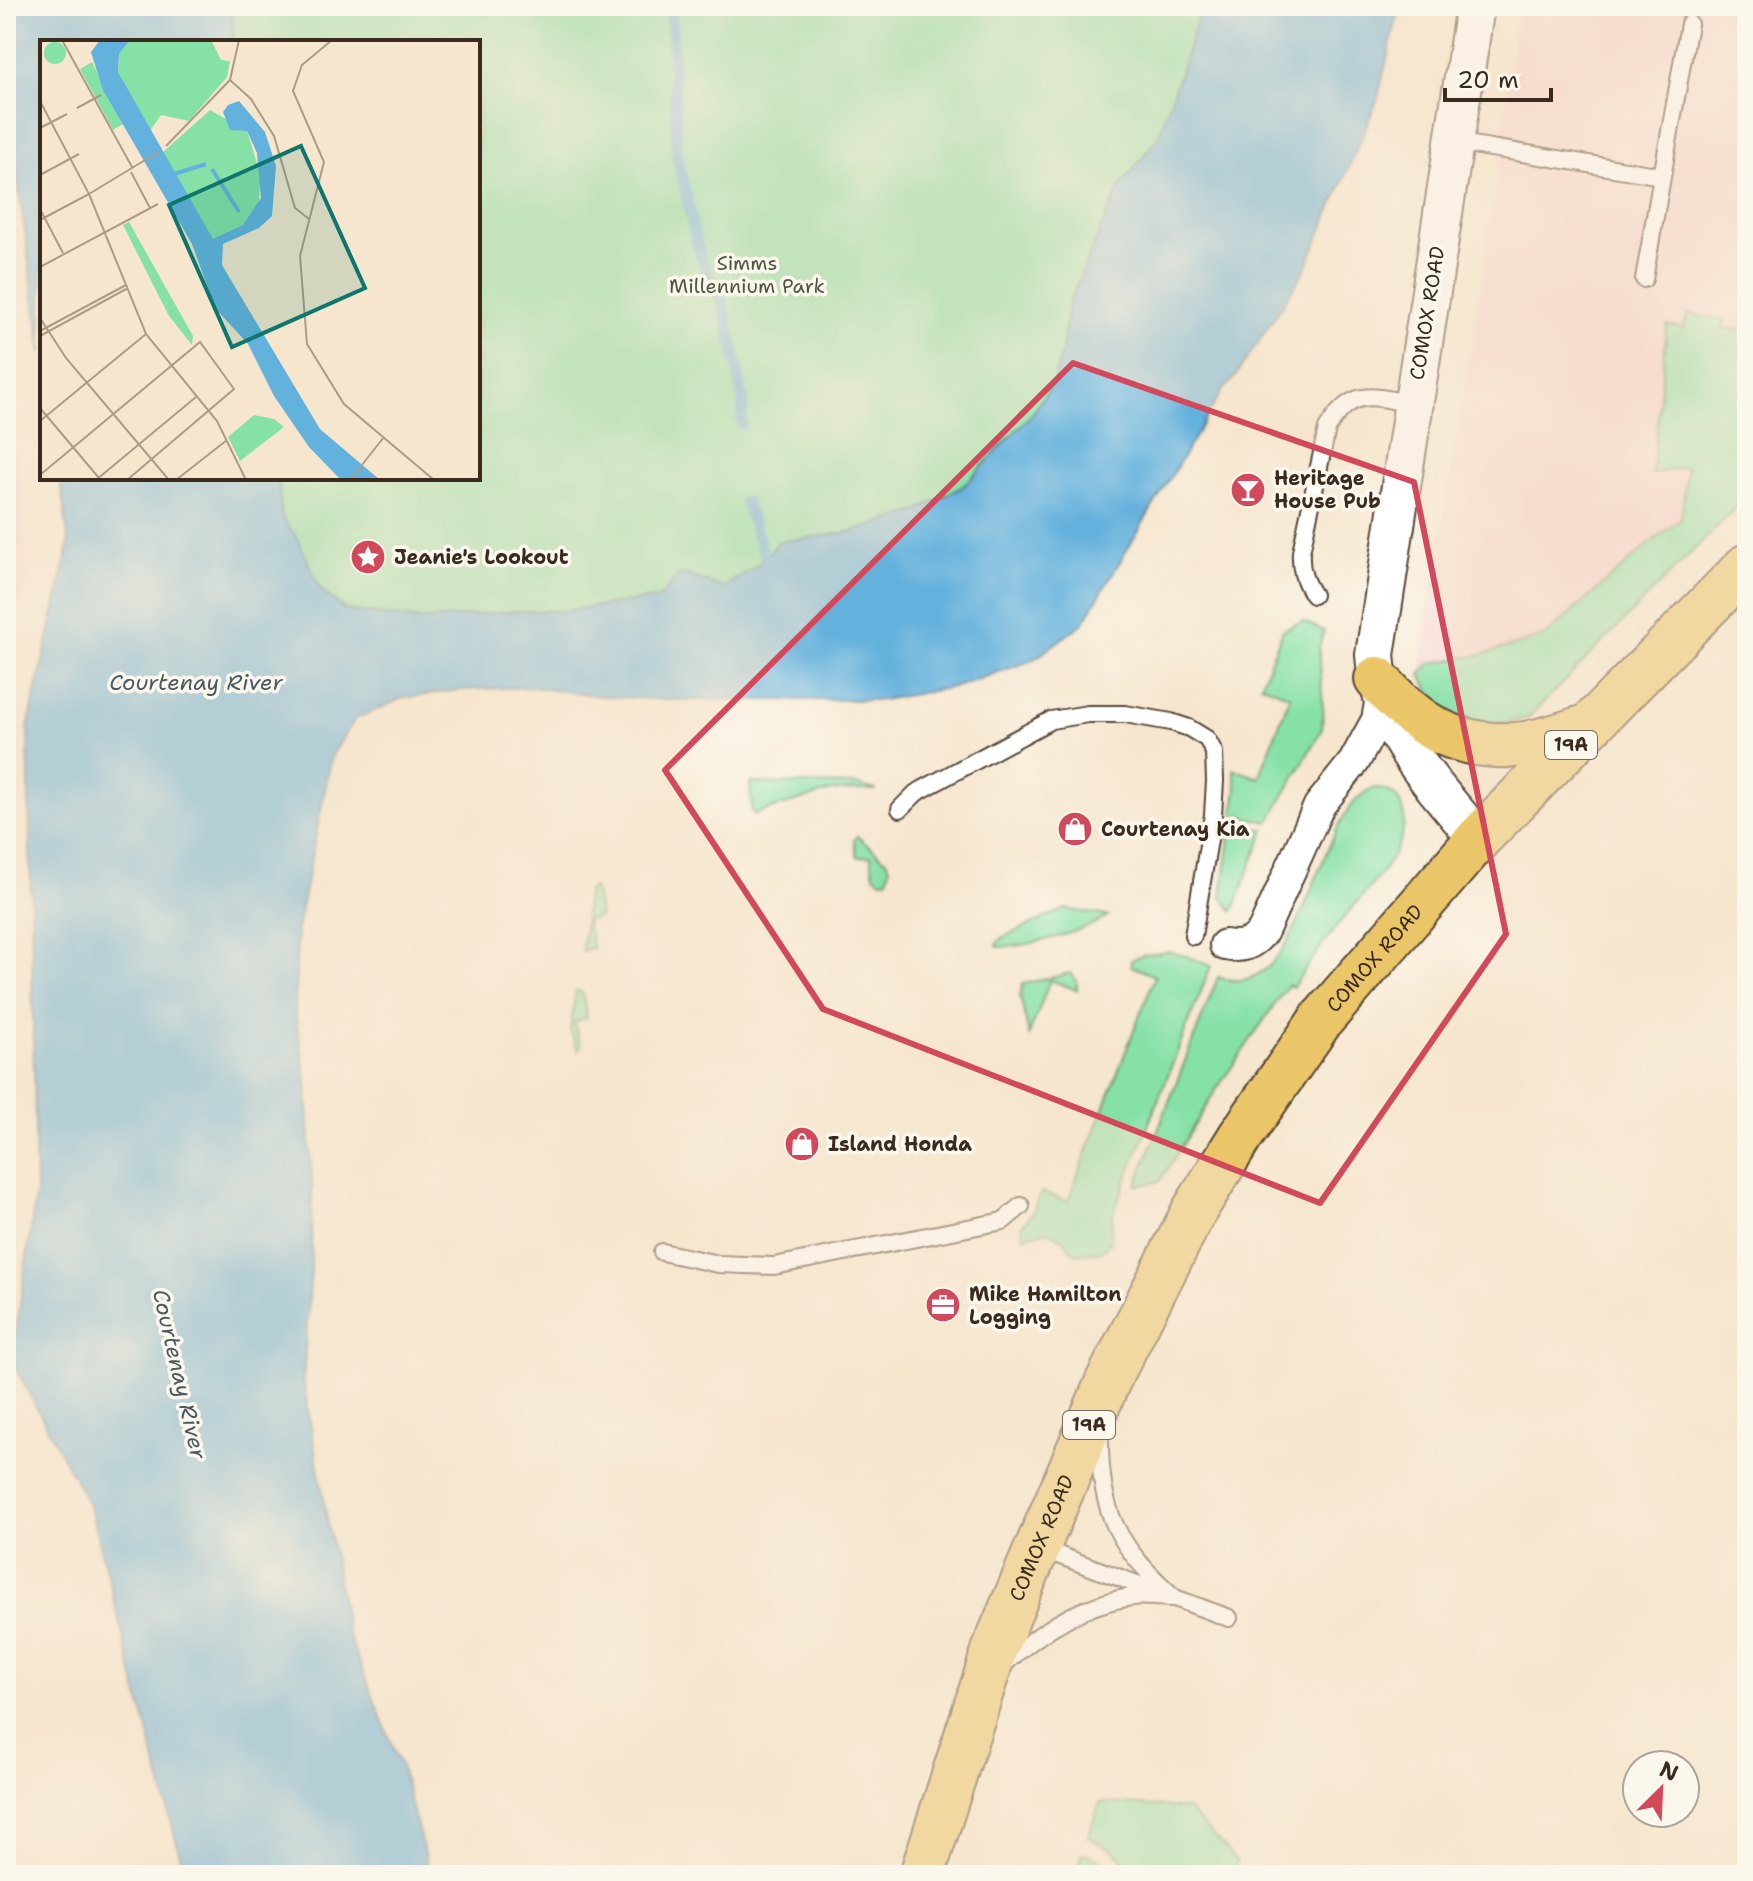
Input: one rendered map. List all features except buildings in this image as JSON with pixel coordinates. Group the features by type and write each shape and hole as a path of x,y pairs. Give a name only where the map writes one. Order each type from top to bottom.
{"main road":[{"name":"19A","path":"1478,839 1747,566"},
{"path":"1379,689 1416,719 1445,735 1478,743 1517,745 1589,726"},
{"name":"COMOX ROAD","path":"922,1875 996,1645 1116,1365 1194,1211 1321,1020 1478,839"}],"street":[{"name":"COMOX ROAD","path":"1475,6 1377,631 1379,689 1399,738 1478,839"},
{"path":"1225,945 1240,948 1257,939 1263,931 1319,806 1354,762 1377,720 1379,689"}],"lane":[{"path":"1644,279 1689,24"},
{"path":"1454,142 1662,176"},
{"path":"1313,595 1304,582 1300,567 1301,552 1327,429 1337,413 1354,398 1371,396 1413,404"},
{"path":"900,809 916,793 1051,720 1088,714 1125,714 1189,728 1207,739 1214,752 1215,781 1213,815 1193,936"},
{"path":"662,1252 718,1264 774,1266 1003,1221 1021,1206"},
{"path":"1116,1365 1100,1433 1100,1471 1107,1507 1122,1542 1175,1598"},
{"path":"1037,1548 1229,1618"},
{"path":"983,1685 1053,1625 1095,1606 1133,1597 1175,1598"}],"highlighted area":[{"path":"1073,363 1414,482 1506,934 1320,1203 823,1009 665,770"}],"shaded area":[{"path":"1518,6 1747,6 1747,496 1528,718 1448,710 1435,701 1421,675 1426,616 1491,219"},
{"path":"6,364 29,579 6,635"}],"green space":[{"name":"Simms Millennium Park","path":"231,6 1202,6 1159,136 1120,187 1068,306 1062,351 1054,380 1034,412 963,486 917,511 851,532 778,542 766,559 723,588 685,574 672,582 661,598 563,611 519,611 423,620 345,610 320,589 282,518 278,480 480,480 480,40 234,40"},
{"path":"1687,314 1724,320 1723,328 1747,330 1747,496 1528,718 1495,724 1479,723 1452,713 1440,704 1421,675 1431,663 1481,655 1545,636 1681,519 1687,467 1652,474 1667,325 1684,328"},
{"path":"1302,621 1324,631 1319,647 1322,729 1269,822 1233,814 1237,790 1234,769 1259,778 1290,696 1261,684 1283,630"},
{"path":"750,783 856,785 877,790 832,791 754,814"},
{"path":"1375,788 1390,792 1400,803 1404,819 1395,852 1293,987 1288,985 1218,1087 1160,1181 1136,1186 1218,977 1248,979 1272,963 1291,936 1337,829 1354,802"},
{"path":"1232,822 1265,830 1233,911 1222,897"},
{"path":"857,836 888,862 890,869 887,879 880,880 874,875 871,856 858,857 854,840"},
{"path":"592,888 600,917 586,920 593,948 582,951 587,892"},
{"path":"1065,909 1108,916 1055,938 1009,947 996,945 1001,938"},
{"path":"1168,952 1211,966 1112,1217 1111,1242 1102,1251 1075,1254 1065,1241 1049,1231 1024,1236 1022,1225 1033,1212 1041,1192 1068,1201 1155,976 1131,966 1131,960"},
{"path":"1070,973 1077,981 1077,990 1050,980 1029,1035 1020,996 1023,984"},
{"path":"576,990 582,992 587,1018 574,1022 581,1047 578,1050 570,1030"},
{"path":"1100,1802 1188,1809 1237,1861 1234,1875 1170,1875 1172,1867 1132,1868 1112,1850 1088,1837"},
{"path":"1082,1853 1107,1863 1122,1875 1076,1875"}],"water":[{"path":"6,6 231,6 234,40 40,40 40,339 6,97"},
{"name":"Courtenay River","path":"1202,6 1400,6 1377,101 1306,268 1232,381 1224,388 1083,623 1033,660 959,686 882,700 668,700 530,687 459,690 403,698 355,719 332,755 297,929 295,1013 307,1082 312,1184 311,1270 303,1381 347,1632 401,1767 430,1875 185,1875 90,1508 12,1361 36,1192 28,728 69,545 60,480 278,480 282,518 299,541 320,589 345,610 423,620 519,611 563,611 660,598 677,576 685,574 723,588 766,559 778,542 851,532 917,511 964,486 1034,412 1054,380 1062,351 1068,306 1089,256 1120,187 1159,136"}],"waterway":[{"path":"671,6 677,154 697,245 707,275 723,304 743,400 742,424"},
{"path":"745,502 766,559"}],"place":[{"name":"Heritage House Pub","path":"1248,490"},
{"name":"Jeanie's Lookout","path":"368,557"},
{"name":"Courtenay Kia","path":"1075,829"},
{"name":"Island Honda","path":"802,1144"},
{"name":"Mike Hamilton Logging","path":"943,1305"}]}
